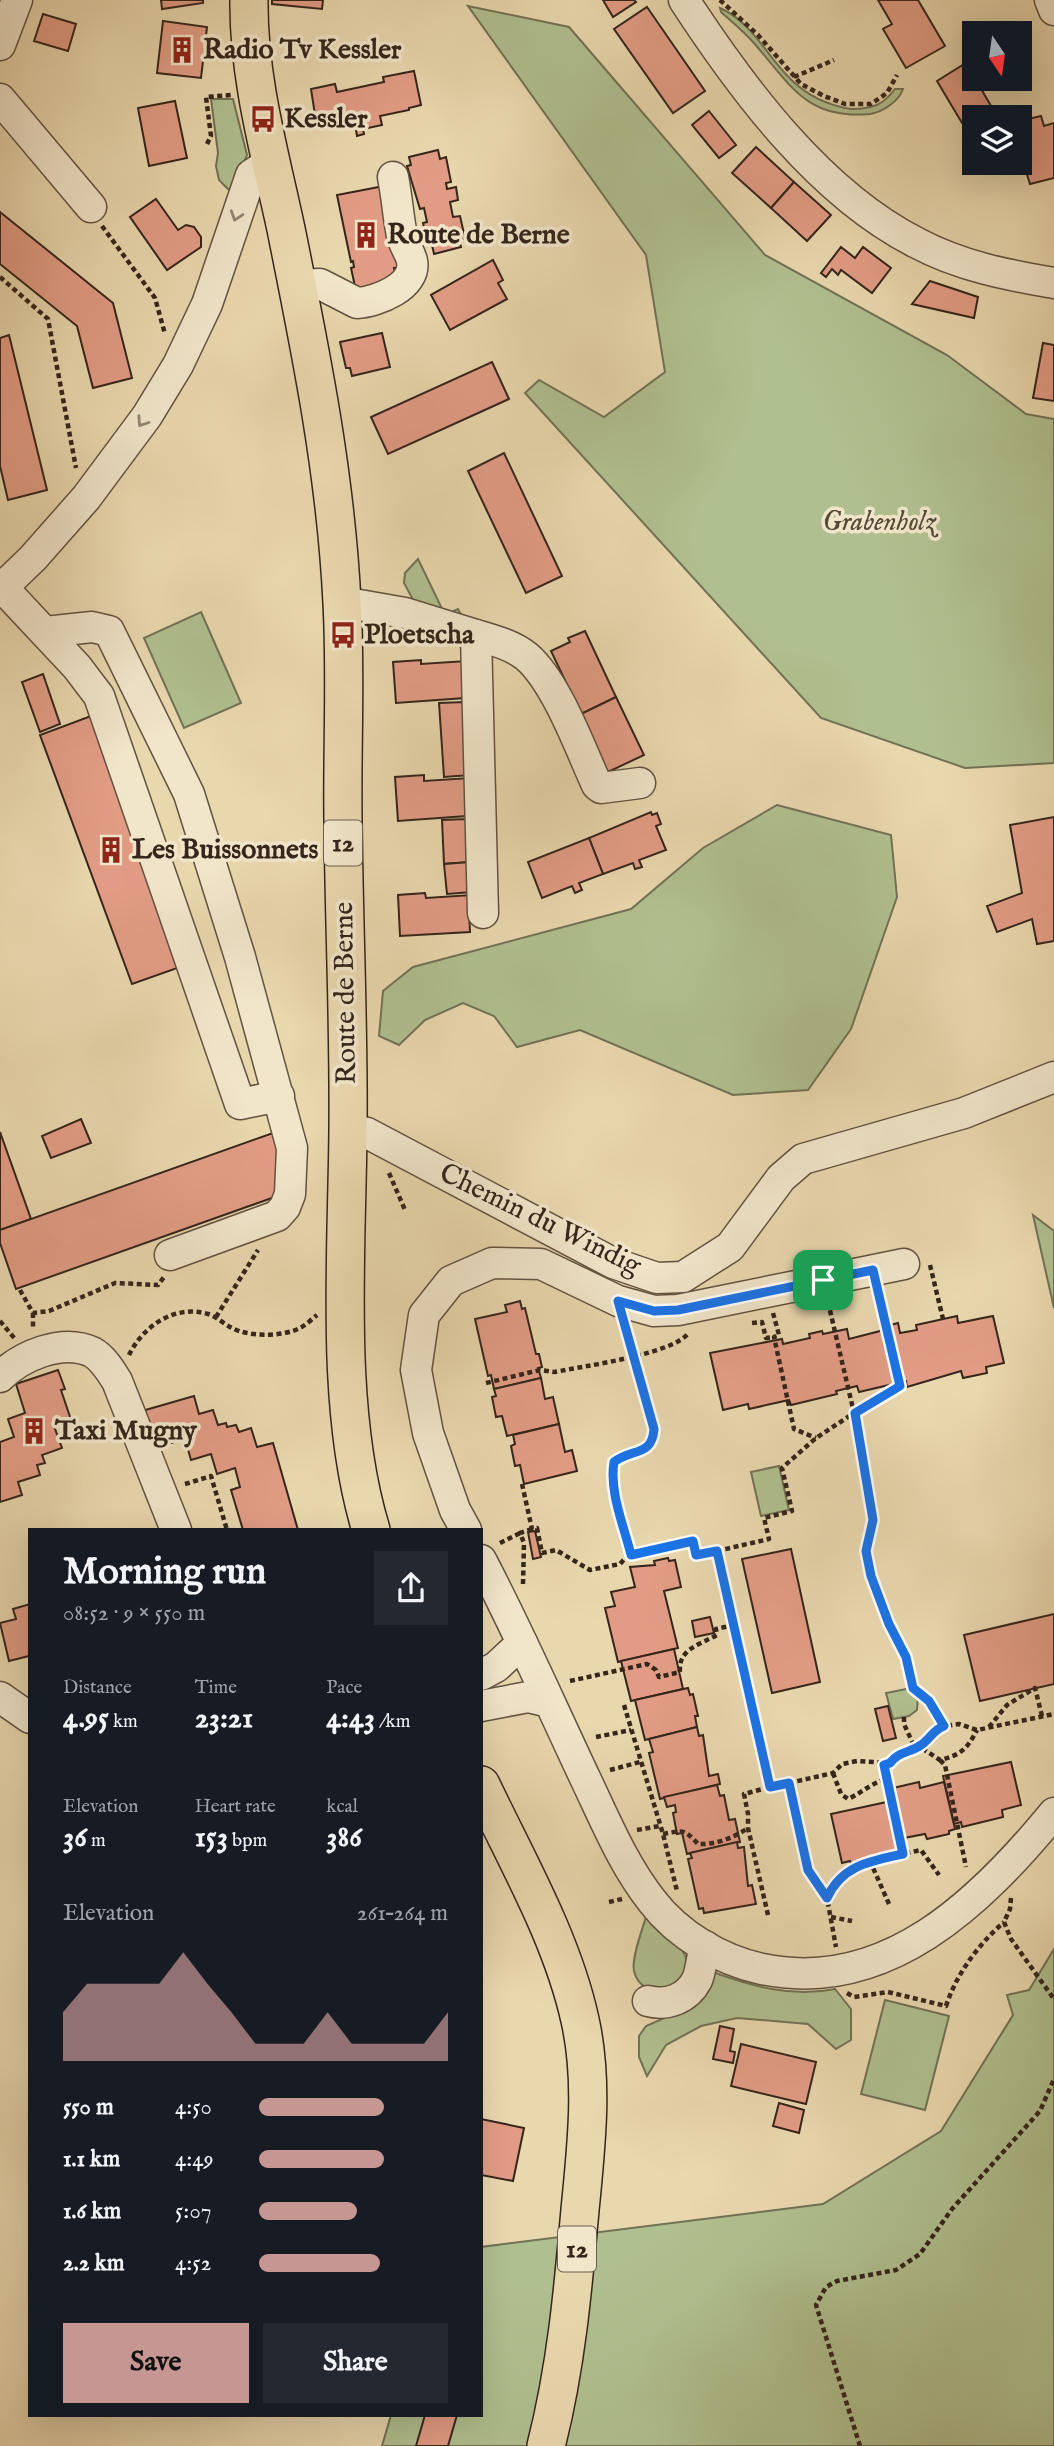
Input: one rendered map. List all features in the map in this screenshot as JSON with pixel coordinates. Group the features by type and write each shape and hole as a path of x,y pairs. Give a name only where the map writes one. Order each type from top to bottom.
{"main road":[{"name":"Route de Berne","path":"249,0 256,82 320,394 330,466 342,602 348,1129 347,1371 353,1435 371,1528"},
{"name":"12","path":"483,1789 551,1936 572,1990 585,2050 585,2154 571,2312 558,2399 547,2446"}],"street":[{"path":"0,45 17,0"},
{"path":"684,0 720,55 768,117 814,165 864,208 917,243 949,258 1004,275 1054,284"},
{"path":"1050,0 1054,10"},
{"path":"0,99 91,207"},
{"path":"272,161 251,175 207,304 178,365 147,416 94,489 1,589 45,632 99,696 240,1104 279,1096"},
{"path":"297,285 320,284 357,303 394,290 408,279 412,260 403,241 393,177"},
{"path":"342,602 405,613 502,643 524,655 540,670 597,785 601,788 640,783"},
{"path":"45,632 92,626 109,631 189,794 240,957 292,1148 290,1194 285,1207 277,1216 170,1255"},
{"path":"476,635 483,913"},
{"path":"195,969 240,957"},
{"name":"Chemin du Windig","path":"348,1129 367,1133 613,1263 657,1278 683,1277 730,1247 781,1178 803,1158 928,1125 1054,1077"},
{"path":"465,1528 455,1510 428,1433 416,1370 424,1315 451,1281 492,1263 541,1264 618,1301 654,1311 678,1310 916,1261"},
{"path":"0,1377 24,1360 48,1350 70,1346 92,1352 104,1362 117,1381 171,1489 176,1528"},
{"path":"490,1551 523,1643 559,1691 626,1865 660,1912 705,1946 737,1964 778,1972 822,1974 858,1968 902,1949 931,1932 996,1879 1014,1862 1054,1813"},
{"path":"483,1674 503,1662 523,1643"},
{"path":"483,1706 559,1691"},
{"path":"0,1697 28,1717"},
{"path":"648,2001 659,2004 679,2000 697,1980 705,1946"}],"path":[{"path":"720,0 758,34 794,77 824,96 845,104 863,106 883,97 897,75"},
{"path":"794,77 834,60"},
{"path":"207,144 211,136 206,97 212,96"},
{"path":"91,207 112,244 133,265 155,298"},
{"path":"0,277 48,319 76,469"},
{"path":"216,1317 236,1290 277,1216"},
{"path":"20,1290 33,1313 49,1311 116,1283 158,1285 171,1268 170,1255"},
{"path":"916,1261 943,1319"},
{"path":"490,1551 520,1533 537,1528 542,1553 556,1550 590,1570 620,1564 631,1555 693,1541 696,1555 769,1539 764,1518 792,1511 782,1468 816,1438 900,1386 873,1270"},
{"path":"823,1280 855,1413 873,1520 866,1551 871,1576 889,1624 906,1657 913,1688 929,1701 944,1726"},
{"path":"768,1292 779,1335 774,1337 794,1430 816,1438"},
{"path":"618,1301 654,1429 653,1441 649,1447 614,1462 618,1501 631,1555"},
{"path":"117,1381 134,1345 146,1329 159,1320 194,1312 216,1317 234,1329 273,1334 299,1328 325,1309"},
{"path":"485,1383 540,1370 555,1372 634,1355 675,1344 687,1337 691,1329"},
{"path":"171,1489 211,1476 226,1528"},
{"path":"522,1484 532,1529"},
{"path":"520,1533 524,1543 523,1596"},
{"path":"717,1551 770,1787"},
{"path":"559,1691 647,1664 656,1670 659,1677 680,1672 679,1662 683,1653 717,1635 716,1629 734,1625"},
{"path":"988,1728 1007,1705 1035,1688 1042,1716"},
{"path":"624,1706 680,1899"},
{"path":"768,1915 748,1828 744,1794 833,1773 842,1765 857,1761 884,1765 890,1763 897,1754 917,1747 936,1729 944,1726 959,1724 977,1730 1054,1714"},
{"path":"904,1717 917,1747 945,1765 966,1867"},
{"path":"596,1737 631,1730"},
{"path":"940,1760 962,1754 977,1730"},
{"path":"610,1770 640,1762"},
{"path":"884,1765 903,1854"},
{"path":"833,1773 841,1794 848,1799 861,1793 871,1783 887,1779"},
{"path":"789,1783 808,1870 827,1898 838,1958"},
{"path":"635,1831 660,1825"},
{"path":"663,1834 683,1831 690,1834 698,1844 704,1844 737,1836 748,1828"},
{"path":"827,1898 834,1883 854,1868 870,1861 921,1850 939,1875"},
{"path":"870,1861 889,1905"},
{"path":"843,1987 854,1997 888,1992 946,2006 951,1992 980,1943 1003,1922 1010,1909 1012,1899 996,1879"},
{"path":"609,1902 623,1899"},
{"path":"831,1917 852,1921"},
{"path":"1003,1922 1011,1939 1054,1999"},
{"path":"860,2446 816,2305 826,2287 837,2281 896,2270 920,2253 952,2209 1040,2111 1054,2079"}],"green space":[{"name":"Grabenholz","path":"468,6 569,27 765,255 947,355 1026,414 1054,419 1054,763 965,768 821,718 525,393 539,380 604,417 665,372 646,255"},
{"path":"720,8 748,28 795,83 828,103 854,109 867,108 878,105 895,89 903,89 890,105 870,114 848,114 815,105 789,85"},
{"path":"211,99 233,99 247,155 233,190 219,180"},
{"path":"418,559 445,615 458,609 465,622 418,609 404,583 405,573"},
{"path":"201,612 241,703 184,728 144,638"},
{"path":"777,805 891,835 897,897 851,1029 808,1090 733,1095 580,1030 517,1047 494,1016 463,1003 425,1020 399,1045 379,1036 383,991 413,967 631,909 703,848"},
{"path":"1033,1215 1054,1231 1054,1308"},
{"path":"779,1466 789,1510 761,1516 751,1472"},
{"path":"906,1689 918,1696 917,1710 909,1716 893,1719 886,1693"},
{"path":"647,1914 674,1940 686,1958 684,1979 667,1990 647,1988 639,1982 634,1971 636,1951"},
{"path":"1054,1949 1054,2446 382,2446 390,2417 483,2417 483,2247 823,2204 941,2131 1013,2015 1007,1995 1029,1990"},
{"path":"710,1971 772,1989 803,1992 835,1989 851,2009 851,2040 836,2049 808,2024 737,2018 701,2026 666,2045 647,2076 639,2057 639,2036 646,2026 685,2009"},
{"path":"885,2000 949,2016 925,2110 861,2094"}],"building":[{"path":"161,0 203,0 203,3 162,9"},
{"path":"272,0 323,0 322,9 272,4"},
{"path":"603,0 634,0 636,2 613,17"},
{"path":"878,0 918,0 945,46 906,68 883,29 892,24"},
{"path":"647,7 705,91 673,113 614,29"},
{"path":"43,14 76,24 68,51 34,41"},
{"name":"Radio Tv Kessler","path":"163,21 207,27 201,78 157,73"},
{"path":"962,65 962,91 982,91 990,105 962,105 962,123 937,81"},
{"path":"414,71 421,105 380,116 382,125 363,129 364,134 357,136 355,124 332,129 331,125 317,128 311,89 335,84 337,92 384,82 383,77"},
{"path":"175,101 187,158 149,166 138,108"},
{"path":"709,111 736,145 719,158 692,125"},
{"path":"1041,116 1044,126 1054,123 1054,178 1030,184 1027,175 1032,175 1032,118"},
{"path":"756,147 794,182 771,208 732,173"},
{"name":"Route de Berne","path":"438,150 440,159 446,157 451,182 446,183 447,189 456,187 458,200 450,202 453,217 460,216 465,238 459,240 461,247 434,254 432,245 428,246 423,223 427,222 424,208 420,209 407,166 411,165 409,157"},
{"path":"794,182 831,215 807,241 771,208"},
{"name":"Route de Berne","path":"384,186 385,221 391,250 396,249 400,267 394,268 397,282 356,291 351,268 354,267 353,261 351,262 337,195"},
{"path":"156,199 178,230 186,225 194,227 201,237 201,247 167,270 130,217"},
{"path":"0,212 113,303 132,378 93,388 77,326 0,264"},
{"path":"841,247 855,258 863,247 891,268 872,293 841,270 838,275 832,269 826,277 821,273"},
{"path":"493,260 503,280 498,283 507,299 450,330 431,295"},
{"path":"930,281 978,297 974,318 912,304"},
{"path":"382,333 390,367 352,376 350,368 346,368 340,342"},
{"path":"9,335 47,490 8,500 0,466 0,338"},
{"path":"1043,343 1054,345 1054,401 1033,398"},
{"path":"492,362 509,399 388,454 371,417"},
{"path":"504,453 562,576 526,593 468,471"},
{"path":"585,631 616,697 581,714 551,651 570,642 568,638"},
{"path":"421,660 421,664 467,661 465,698 396,703 393,662"},
{"path":"43,674 60,724 40,732 22,682"},
{"path":"616,697 644,755 608,772 581,714"},
{"path":"465,702 470,775 444,777 439,703"},
{"name":"Les Buissonnets","path":"91,716 183,966 132,984 40,735"},
{"path":"424,775 424,781 470,778 467,816 398,821 395,777"},
{"path":"651,812 652,815 657,813 661,824 656,826 666,850 639,860 642,867 635,869 633,863 603,874 589,838"},
{"path":"1054,817 1054,941 1037,944 1032,919 997,932 987,906 1022,893 1010,825"},
{"path":"467,819 470,862 444,864 442,820"},
{"path":"589,838 603,874 579,883 582,890 575,893 572,886 542,898 528,862"},
{"path":"470,862 472,892 447,894 444,864"},
{"path":"425,893 426,898 472,895 469,910 470,932 400,936 398,895"},
{"path":"81,1119 91,1143 51,1158 42,1136"},
{"path":"0,1132 31,1219 0,1230"},
{"path":"273,1133 287,1171 286,1193 16,1289 0,1243 0,1230"},
{"path":"520,1301 522,1309 525,1308 536,1354 539,1354 542,1367 538,1368 541,1378 494,1389 491,1375 488,1376 475,1319 507,1312 505,1305"},
{"path":"957,1316 958,1323 993,1316 1004,1363 986,1367 987,1373 963,1378 961,1371 907,1387 906,1381 859,1392 857,1386 836,1391 837,1394 791,1405 789,1400 749,1409 748,1404 723,1410 710,1353 782,1339 783,1344 810,1338 809,1334 822,1331 823,1334 847,1329 849,1339 884,1330 883,1327 898,1323 900,1333 917,1330 916,1325"},
{"name":"Taxi Mugny","path":"58,1370 65,1389 61,1390 71,1420 54,1426 62,1448 42,1455 45,1463 37,1465 40,1475 18,1482 22,1495 0,1502 0,1442 14,1437 8,1419 25,1413 16,1384"},
{"path":"541,1378 545,1399 553,1397 559,1424 507,1436 502,1416 496,1417 492,1397 496,1396 494,1389"},
{"path":"194,1396 199,1414 213,1410 218,1425 236,1425 239,1432 251,1428 257,1447 273,1443 297,1528 242,1528 231,1490 240,1487 235,1468 217,1474 211,1454 191,1460 185,1439 153,1448 142,1411"},
{"path":"559,1424 565,1452 572,1450 577,1471 524,1484 520,1465 515,1466 511,1446 515,1444 513,1435"},
{"path":"535,1531 541,1557 533,1559 528,1532"},
{"path":"791,1549 820,1682 772,1693 742,1559"},
{"path":"668,1558 669,1561 675,1560 681,1587 664,1591 678,1648 618,1662 605,1608 615,1606 611,1592 635,1587 630,1567 655,1565 654,1561"},
{"path":"28,1605 28,1656 9,1661 0,1623 16,1619 13,1609"},
{"path":"1054,1614 1054,1684 980,1701 964,1635"},
{"path":"710,1617 714,1633 695,1637 692,1621"},
{"path":"674,1649 683,1689 631,1701 621,1661"},
{"path":"688,1688 690,1695 693,1694 698,1716 695,1716 697,1727 645,1740 635,1700"},
{"path":"888,1706 896,1738 883,1741 875,1709"},
{"path":"697,1727 699,1736 703,1735 709,1776 718,1774 720,1784 660,1799 649,1753 653,1752 649,1739"},
{"path":"1011,1762 1021,1805 1002,1810 1003,1817 962,1827 961,1822 954,1824 943,1776"},
{"path":"919,1782 920,1788 944,1782 955,1829 949,1831 949,1834 927,1839 925,1834 904,1838 893,1788"},
{"path":"717,1785 720,1796 724,1795 729,1820 735,1819 740,1842 687,1854 682,1833 677,1834 673,1813 676,1812 675,1805 667,1807 664,1797"},
{"path":"896,1800 907,1849 896,1851 897,1854 851,1864 850,1861 842,1863 831,1814"},
{"path":"737,1842 738,1848 744,1847 748,1886 752,1885 756,1904 704,1913 703,1908 699,1909 688,1859 692,1858 690,1853"},
{"path":"720,2026 734,2029 730,2051 735,2052 733,2063 713,2059"},
{"path":"741,2044 816,2062 806,2104 731,2086"},
{"path":"779,2103 804,2110 799,2133 773,2126"},
{"path":"483,2119 524,2128 513,2181 483,2175"},
{"path":"424,2417 456,2417 448,2446 416,2446"}],"place":[{"name":"Radio Tv Kessler","path":"182,50"},
{"name":"Kessler","path":"263,119"},
{"name":"Route de Berne","path":"366,235"},
{"name":"Ploetscha","path":"343,635"},
{"name":"Les Buissonnets","path":"111,850"},
{"name":"Taxi Mugny","path":"34,1431"}],"route":[{"path":"873,1270 900,1386 855,1413 873,1520 866,1551 871,1576 889,1624 906,1657 913,1688 929,1701 944,1726 936,1729 920,1746 897,1754 890,1763 884,1765 903,1854 870,1861 854,1868 834,1883 827,1898 808,1870 789,1783 770,1787 717,1551 696,1555 693,1541 631,1555 613,1472 614,1462 621,1457 649,1447 653,1441 654,1429 618,1301 654,1311 678,1310 823,1280 873,1270"}]}
